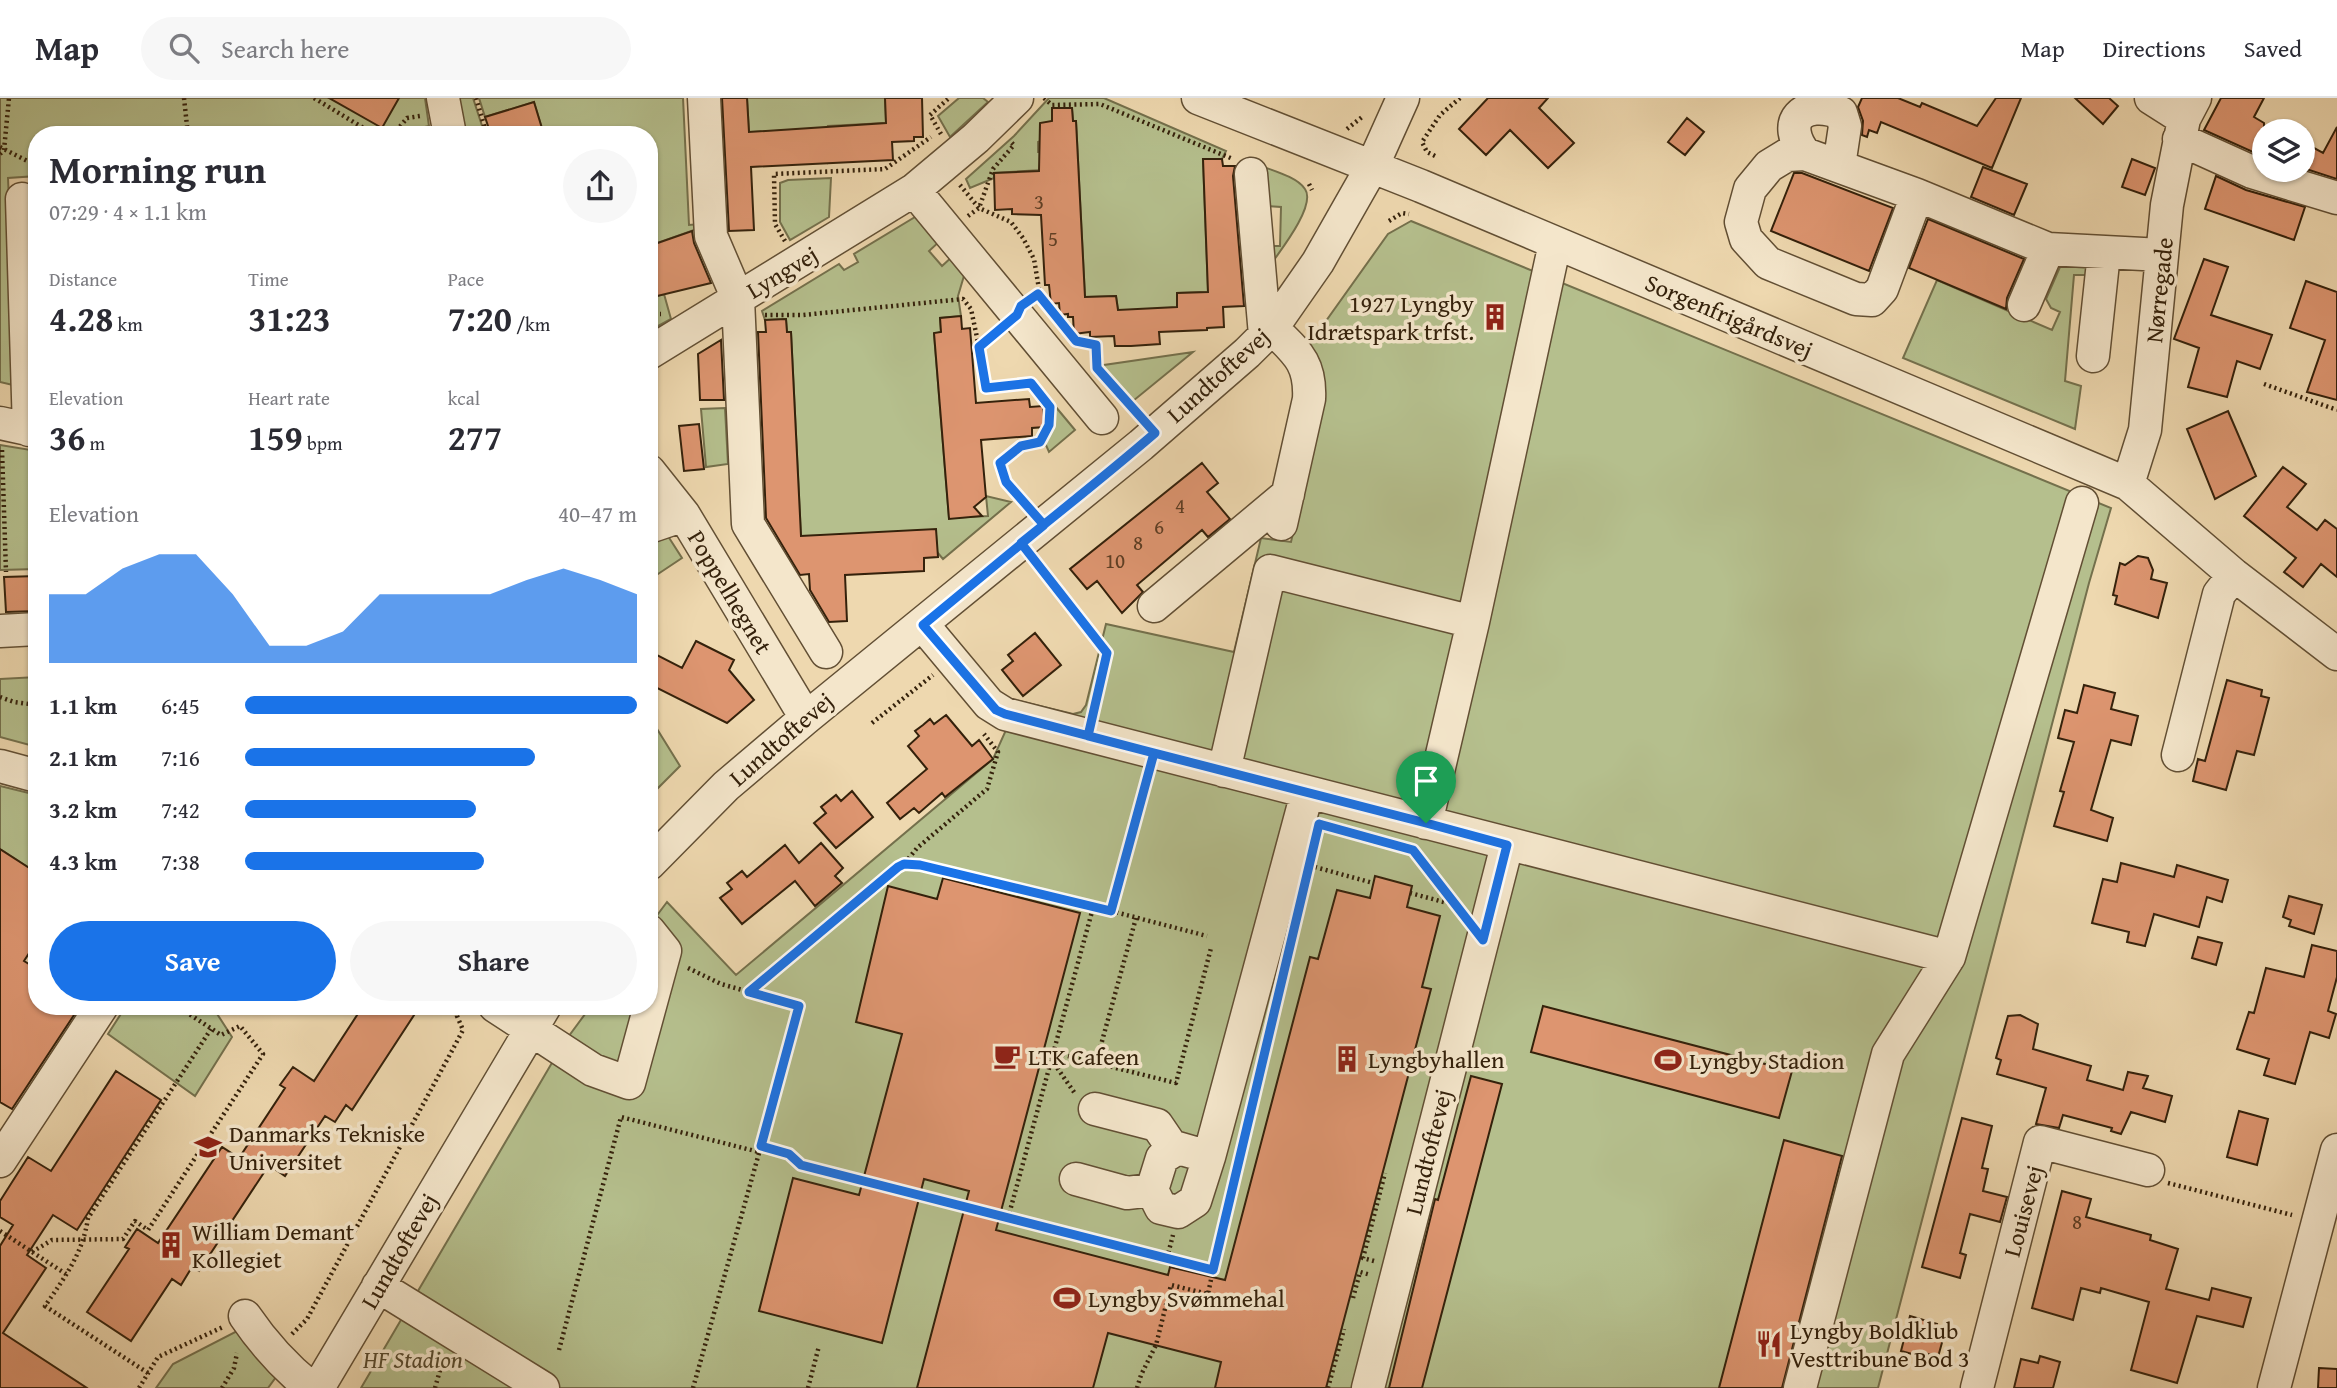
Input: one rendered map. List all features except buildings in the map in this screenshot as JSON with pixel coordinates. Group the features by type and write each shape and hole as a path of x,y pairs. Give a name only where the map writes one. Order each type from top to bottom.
{"street":[{"path":"443,98 448,126"},
{"path":"704,98 711,236 739,307 748,524 826,652"},
{"name":"Lyngvej","path":"658,348 739,307 798,263 914,190 946,151 994,121 1017,98"},
{"name":"Sorgenfrigårdsvej","path":"1198,98 1372,167 2128,484 2234,575 2337,654"},
{"name":"Lundtoftevej","path":"658,855 706,805 806,718 1155,433 1268,331 1318,262 1372,167 1404,98"},
{"path":"2151,98 2186,118 2252,172 2337,198"},
{"path":"1805,154 1797,143 1795,133 1798,113 1807,105 1819,103 1831,107 1841,113 1844,127 1839,166"},
{"name":"Nørregade","path":"2128,484 2145,430 2167,205 2186,118"},
{"path":"1917,195 1882,289 1872,300 1856,299 1769,262 1746,239 1741,222 1750,189 1769,166 1787,155 1805,154 1917,195 2048,249 2162,255"},
{"path":"1251,174 1268,331 1301,358 1309,378 1308,399 1280,524"},
{"path":"914,190 1028,304 1102,418"},
{"path":"17,427 22,199"},
{"path":"1422,842 1473,622 1555,243"},
{"path":"2024,305 2048,249"},
{"path":"2093,356 2104,253"},
{"name":"Poppelhegnet","path":"658,482 684,515 806,718"},
{"path":"1154,606 1288,494"},
{"path":"1800,1388 1888,1054 1949,957 2081,503"},
{"path":"658,524 684,515"},
{"path":"1224,771 1270,570 1473,622"},
{"path":"2178,755 2219,594 2234,575"},
{"path":"923,625 996,710 1307,793 1422,842 1507,845 1949,957"},
{"path":"0,631 28,629"},
{"path":"0,766 28,774"},
{"path":"1224,1157 1178,1148 1162,1158 1152,1190 1161,1208 1178,1212 1195,1201 1224,1157 1296,828 1307,793"},
{"name":"Lundtoftevej","path":"1368,1388 1507,845"},
{"path":"0,1161 96,1015"},
{"path":"537,1017 593,1070 629,1083 642,1015"},
{"name":"Lundtoftevej","path":"318,1388 537,1017"},
{"path":"1095,1109 1157,1125 1174,1150"},
{"name":"Louisevej","path":"1977,1388 2040,1142 2148,1170"},
{"path":"2274,1388 2337,1150"},
{"path":"1076,1179 1127,1193 1152,1190"},
{"path":"378,1286 543,1388"},
{"path":"253,1328 286,1368 311,1388"}],"path":[{"path":"9,98 1,151 28,162"},
{"path":"184,98 187,126"},
{"path":"314,98 361,126"},
{"path":"475,98 484,126"},
{"path":"949,98 930,115 946,151 979,208 1011,222 1034,259 1028,304"},
{"path":"1045,98 1052,105 1100,104 1246,164 1251,174"},
{"path":"1435,156 1427,152 1422,142 1440,115 1460,98"},
{"path":"1341,130 1352,128 1364,112"},
{"path":"979,208 993,169 1014,145 994,121"},
{"path":"798,263 775,224 774,174 885,169 946,151"},
{"path":"1309,184 1312,190"},
{"path":"1389,221 1402,213 1409,214"},
{"path":"739,307 803,315 964,299 971,309 986,388 1031,383 1050,407 1049,425 1040,442 1021,446 1000,463 1006,482 1033,534 1107,653 1088,736"},
{"path":"979,347 1028,304 1046,303"},
{"path":"1068,332 1076,341 1096,345 1097,368 1106,377"},
{"path":"2264,384 2337,410"},
{"path":"1115,387 1155,433"},
{"path":"6,572 17,427"},
{"path":"872,723 936,673 943,682"},
{"path":"0,697 28,704"},
{"path":"749,992 904,864 917,848 987,789 998,752 982,733"},
{"path":"1111,911 1154,753"},
{"path":"1296,828 1309,866 1373,883"},
{"path":"1400,846 1422,842 1456,905 1483,940"},
{"path":"904,864 920,865 1207,936"},
{"path":"1410,893 1456,905"},
{"path":"1008,1218 1093,908"},
{"path":"1096,1063 1136,918"},
{"path":"658,942 696,973 799,1006 693,1388"},
{"path":"1051,1055 1176,1083 1211,948"},
{"path":"32,1252 52,1240 123,1239 135,1221 148,1230 263,1054 240,1026 222,1035 190,1015"},
{"path":"139,1388 159,1357 253,1328 289,1335 307,1319 463,1030 459,1015"},
{"path":"149,1373 45,1306 85,1240 88,1218 211,1029"},
{"path":"1051,1055 1084,1105 1095,1109"},
{"path":"559,1350 621,1116 759,1152"},
{"path":"761,1146 789,1154 801,1165 1213,1270"},
{"path":"1137,1388 1140,1375 1156,1345 1171,1285 1208,1294 1213,1270 1224,1157"},
{"path":"2148,1170 2156,1180 2318,1222"},
{"path":"1385,1173 1363,1258 1399,1267"},
{"path":"0,1231 66,1275"},
{"path":"222,1388 234,1368 241,1336 253,1328"},
{"path":"1328,1388 1344,1329"},
{"path":"808,1388 819,1346"}],"green space":[{"path":"0,98 425,98 429,126 28,126 28,177 8,178 17,386 0,382"},
{"path":"459,98 473,98 482,126 464,126"},
{"path":"479,98 683,98 689,225 701,224 697,229 658,243 658,126 541,126 534,102 485,117"},
{"path":"747,98 885,98 886,123 828,126 827,162 800,130 749,132"},
{"path":"959,98 983,98 988,102 950,137 938,116"},
{"path":"1049,98 1104,98 1226,151 1222,159 1203,160 1208,292 1177,293 1178,329 1118,310 1116,296 1085,297 1076,121 1073,121 1072,108 1052,108 1052,121 1038,142 1038,152 1042,152 1042,170 994,173 994,178 970,188 966,179 1014,136"},
{"path":"1261,166 1297,181 1305,189 1307,197 1301,218 1266,271 1265,246 1280,246 1281,207 1267,206"},
{"path":"831,178 829,217 790,240 780,222 780,183 788,180"},
{"path":"920,214 941,240 929,251 942,266 954,255 966,269 958,296 961,316 940,318 941,332 934,334 949,518 988,516 986,496 1011,502 943,559 937,552 936,534 801,536 791,332 787,332 786,319 765,320 762,311 839,264 844,270 858,262 854,254"},
{"name":"HF Stadion","path":"1411,221 2111,508 1878,1388 361,1388 563,1044 584,1015 658,1015 658,914 667,902 736,975 993,759 1019,701 1073,714 1081,712 1086,705 1106,624 1234,652 1261,538 1291,542 1324,399 1318,358 1306,349 1388,234"},
{"path":"2063,260 2087,262 2086,275 2074,275 2065,381 2081,386 2075,429 1903,358 1937,280 2052,330 2060,312 2051,308 2046,299"},
{"path":"664,294 671,319 658,326 658,296"},
{"path":"1193,352 1133,401 1102,368 1104,365"},
{"path":"1055,406 1075,430 1049,452 1045,443 1054,425"},
{"path":"725,408 728,464 706,467 701,409"},
{"path":"0,445 28,450 28,569 0,570"},
{"path":"666,533 682,558 658,574 658,538"},
{"path":"28,677 28,745 0,737 0,679"},
{"path":"658,731 680,766 658,788"},
{"path":"0,786 28,793 28,867 0,849"},
{"path":"120,1015 218,1015 232,1037 195,1096 108,1034"},
{"path":"241,1329 276,1377 268,1388 156,1388 173,1364"}],"place":[{"name":"1927 Lyngby Idrætspark trfst.","path":"1495,317"},
{"name":"LTK Cafeen","path":"1007,1056"},
{"name":"Lyngbyhallen","path":"1347,1059"},
{"name":"Lyngby Stadion","path":"1668,1060"},
{"name":"Danmarks Tekniske Universitet","path":"208,1147"},
{"name":"William Demant Kollegiet","path":"171,1245"},
{"name":"Lyngby Svømmehal","path":"1067,1298"},
{"name":"Lyngby Boldklub Vesttribune Bod 3","path":"1769,1344"}],"route":[{"path":"1426,823 1088,736 1107,653 1021,543 1044,525 1155,433 1097,368 1096,345 1076,341 1038,294 1021,306 1017,315 979,347 986,388 1031,383 1050,407 1049,425 1040,442 1021,446 1000,463 1006,482 1044,525 1021,543 923,625 996,710 1005,714 1088,736 1154,753 1111,911 912,863 898,867 749,992 799,1006 761,1146 789,1154 801,1165 1213,1270 1319,824 1413,850 1483,940 1507,845 1426,823"}]}
